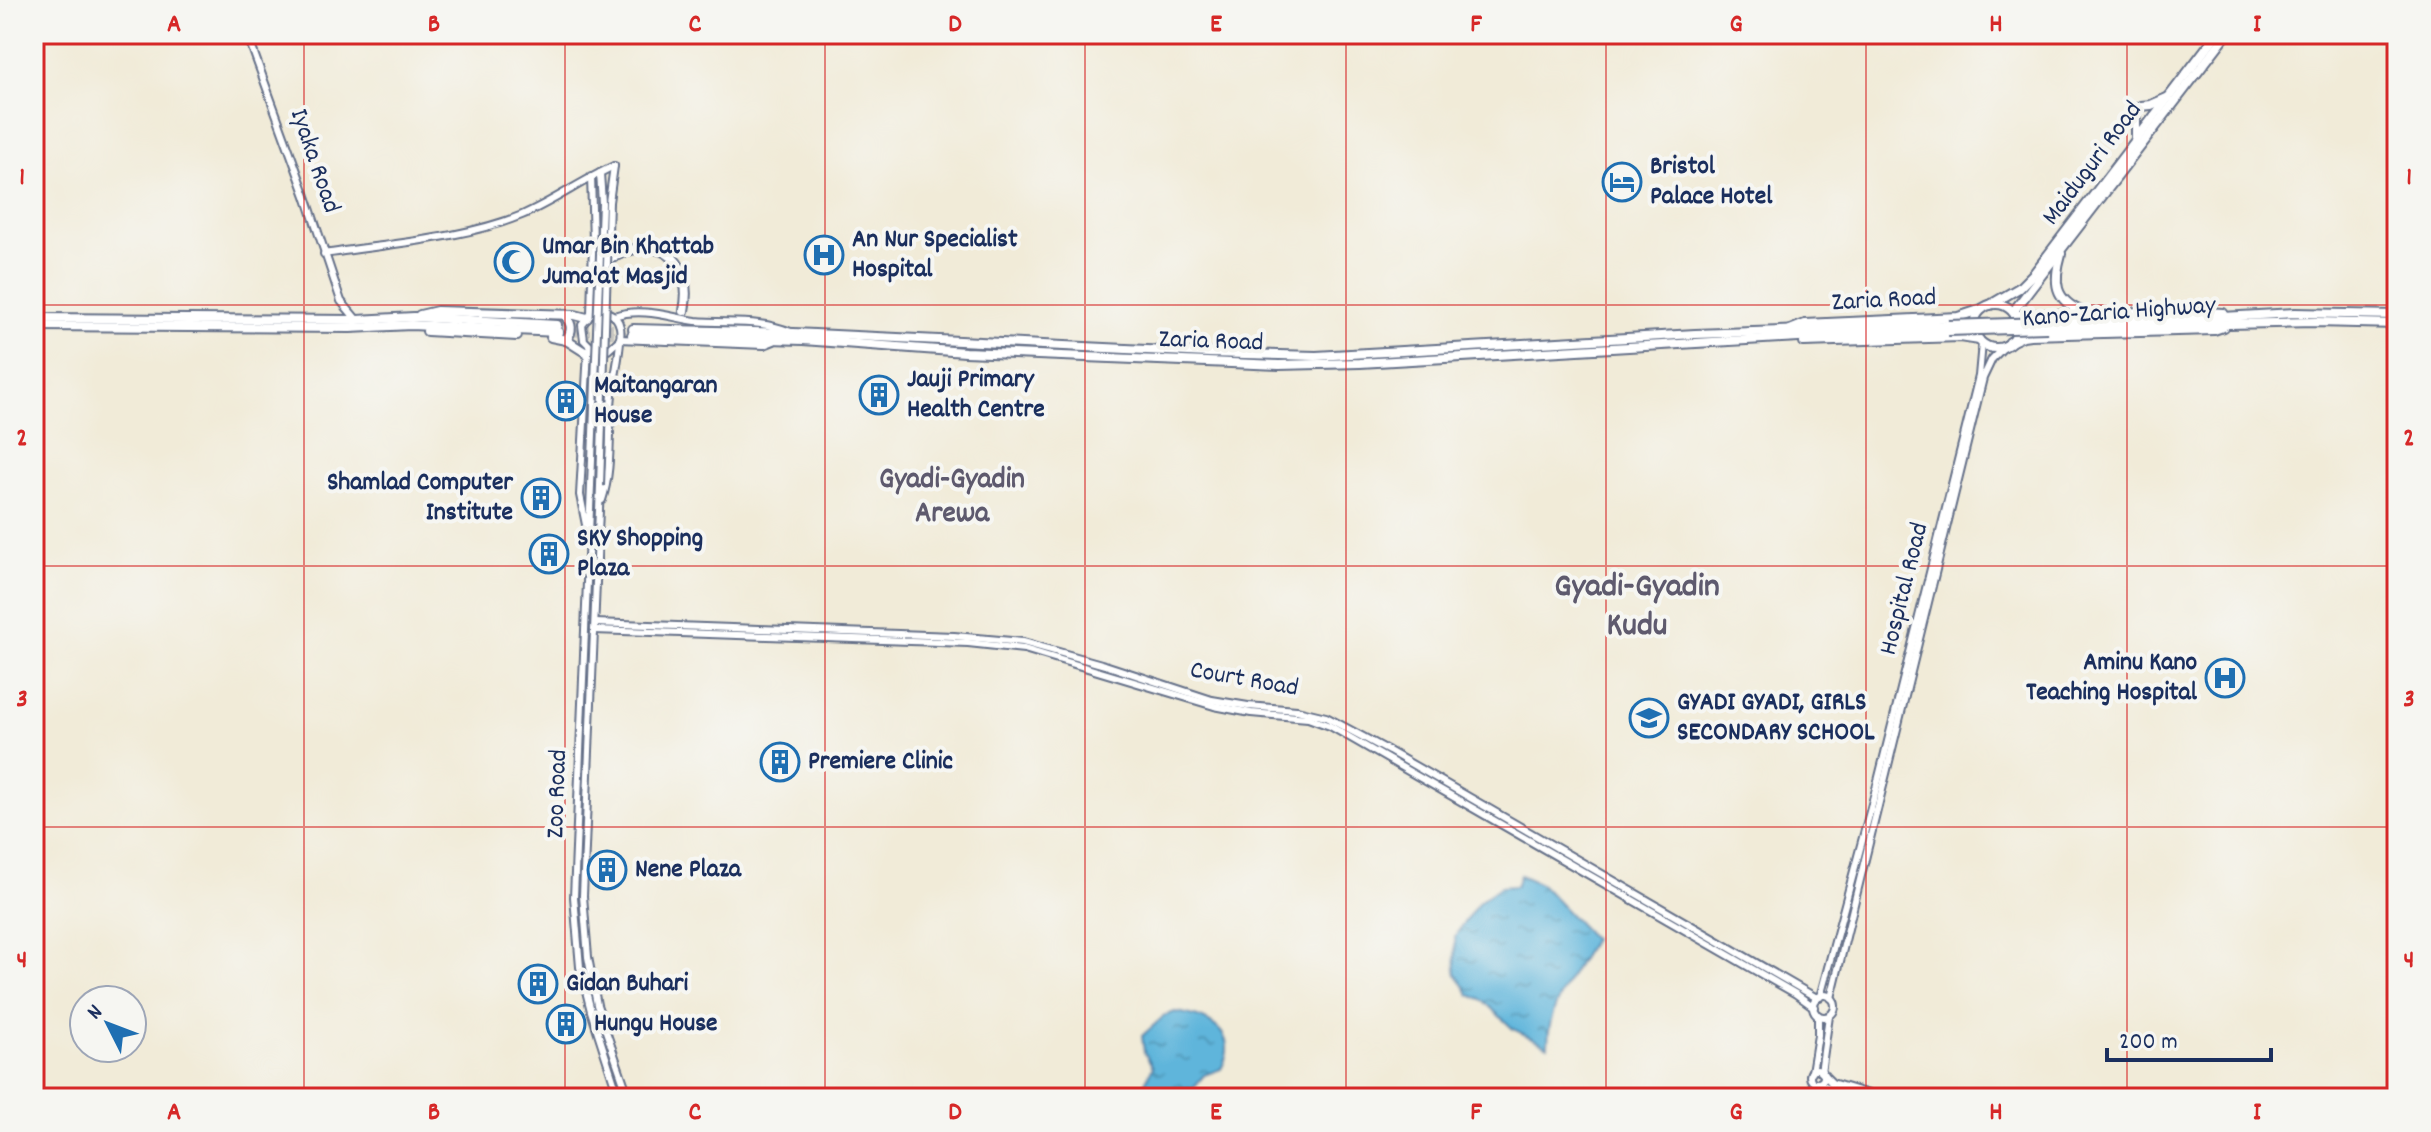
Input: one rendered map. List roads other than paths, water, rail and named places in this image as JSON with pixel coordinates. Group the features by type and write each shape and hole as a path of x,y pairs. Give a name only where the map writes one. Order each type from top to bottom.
{"highway":[{"name":"Maiduguri Road","path":"1986,307 2019,288 2035,272 2217,34"},
{"name":"Maiduguri Road","path":"2014,314 2227,34"},
{"path":"2136,140 2138,111 2171,95"},
{"path":"607,261 632,248 649,247 664,252 680,266 687,283 684,311"},
{"path":"2063,248 2056,278 2058,291 2070,306 2087,314"},
{"path":"2003,305 2014,314 2016,332 2008,343 1994,348 1980,341 1974,327 1977,314 1986,307 2003,305"},
{"name":"Zaria Road","path":"1788,335 1805,324 1958,317 1986,307"},
{"path":"34,326 350,328 413,321 437,311 589,316"},
{"name":"Kano-Zaria Highway","path":"2014,314 2222,312 2226,321"},
{"name":"Kano-Zaria Highway","path":"2008,343 2030,335 2214,330 2226,321 2309,313 2397,315"},
{"path":"565,315 571,329 566,340"},
{"path":"34,318 413,321 558,328"},
{"path":"413,321 429,331 543,336 566,340 588,350"},
{"name":"Zaria Road","path":"1980,341 1953,337 1803,342 1788,335 1695,334 1316,356 794,333 632,332 965,352 1283,365 1372,362 1788,335 1801,334 2226,321"},
{"name":"Kano-Zaria Highway","path":"2226,321 2397,324"},
{"path":"670,330 677,322"}],"main road":[{"name":"Iyaka Road","path":"247,34 341,301"},
{"path":"324,254 471,231 524,214 614,166 606,203 596,486"},
{"path":"596,486 607,261 606,203 600,173"},
{"path":"589,538 580,495 588,350 581,332 589,316 593,241 591,177"},
{"path":"332,320 341,301 357,320"},
{"path":"589,316 600,311 614,316 632,312 664,314 699,321 765,323 794,333"},
{"path":"599,509 607,483 612,396 621,329 614,316"},
{"path":"588,350 608,350 619,340 764,345 776,339"},
{"path":"1980,341 1981,377"},
{"path":"1981,377 1992,359 2008,343"},
{"name":"Hospital Road","path":"1831,998 1878,789 1981,377"},
{"name":"Zoo Road","path":"596,486 599,509 583,896 588,957 597,1005 629,1098"},
{"name":"Zoo Road","path":"596,486 589,538 574,897 580,967 619,1098"},
{"name":"Court Road","path":"594,626 954,636 1023,642 1212,700 1297,710 1326,717 1818,997"},
{"name":"Court Road","path":"594,626 968,643 1024,649 1198,703 1318,721 1474,808 1814,1007"},
{"name":"Hospital Road","path":"1818,997 1878,789"},
{"path":"1816,1083 1823,1079 1829,1016 1835,1009 1835,1003 1826,996 1818,997 1814,1007 1818,1015 1818,1035 1810,1078 1816,1083 1860,1098"},
{"path":"1818,1015 1829,1016"},
{"path":"1812,1072 1817,1070 1832,1083 1882,1098"}],"water":[{"path":"1520,875 1542,885 1593,939 1557,1003 1548,1046 1513,1029 1484,1001 1470,995 1456,973 1455,937 1463,924 1479,902 1500,887 1516,886"},
{"path":"1175,1012 1199,1018 1218,1028 1227,1045 1226,1056 1221,1069 1204,1075 1185,1098 1159,1098 1145,1082 1153,1067 1144,1052 1142,1036 1164,1016"}],"tunnel":[{"path":"557,325 633,329"},
{"path":"558,332 632,335"}],"place":[{"name":"Bristol Palace Hotel","path":"1622,182"},
{"name":"An Nur Specialist Hospital","path":"824,255"},
{"name":"Umar Bin Khattab Juma'at Masjid","path":"514,262"},
{"name":"Jauji Primary Health Centre","path":"879,395"},
{"name":"Maitangaran House","path":"566,401"},
{"name":"Shamlad Computer Institute","path":"541,498"},
{"name":"SKY Shopping Plaza","path":"549,554"},
{"name":"Aminu Kano Teaching Hospital","path":"2225,678"},
{"name":"GYADI GYADI, GIRLS SECONDARY SCHOOL","path":"1649,718"},
{"name":"Premiere Clinic","path":"780,762"},
{"name":"Nene Plaza","path":"607,870"},
{"name":"Gidan Buhari","path":"538,984"},
{"name":"Hungu House","path":"566,1024"}],"district":[{"name":"Gyadi-Gyadin Arewa","path":"952,498"},
{"name":"Gyadi-Gyadin Kudu","path":"1637,608"}]}
